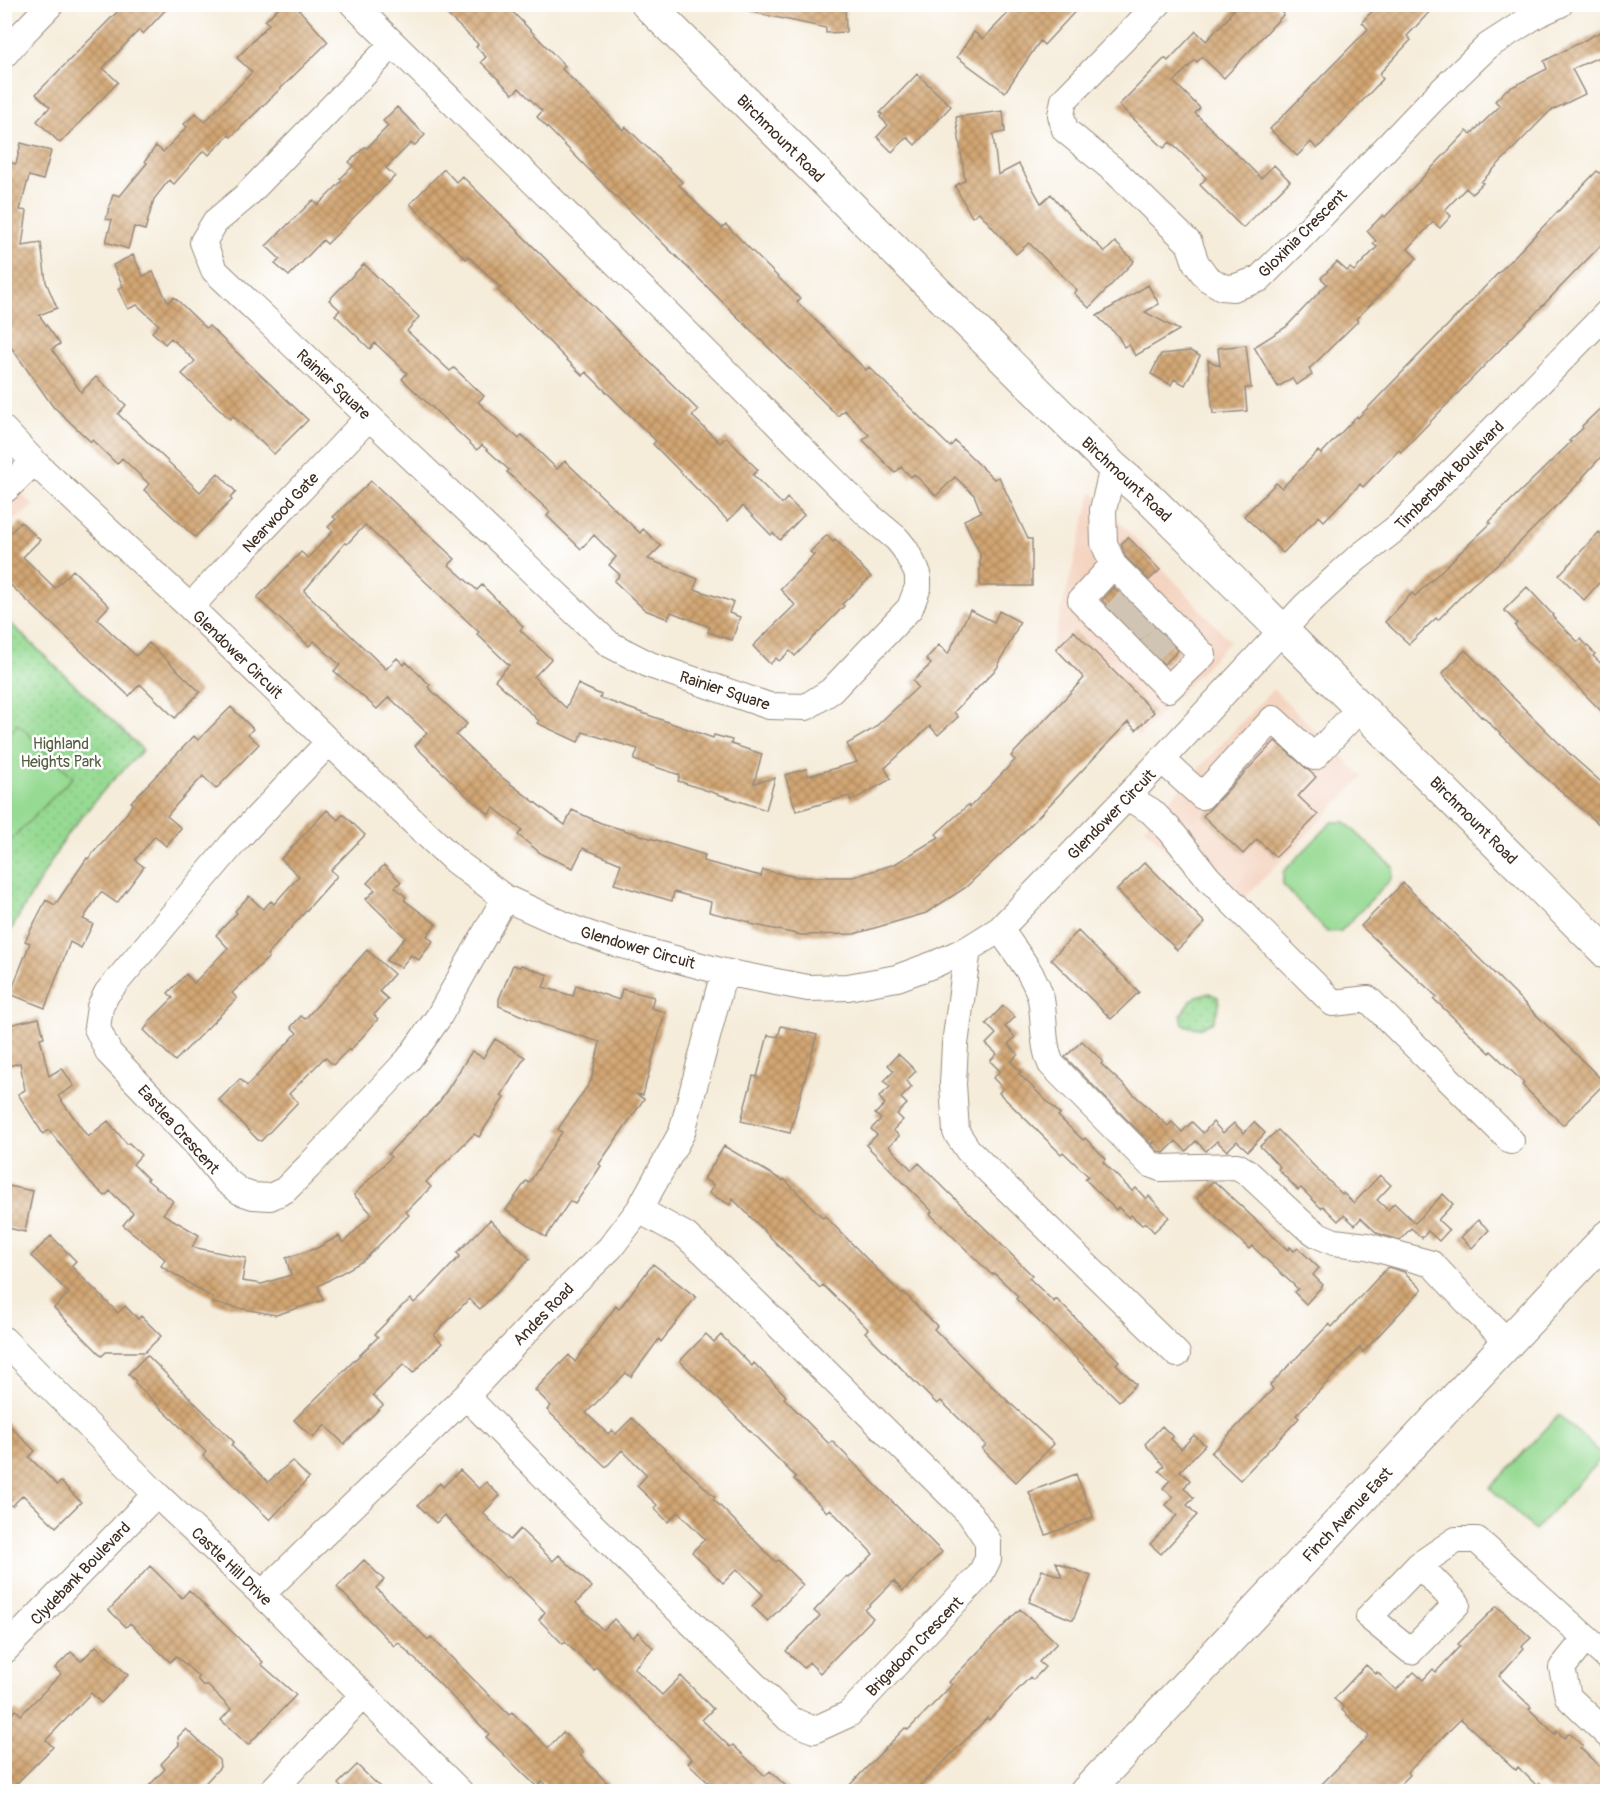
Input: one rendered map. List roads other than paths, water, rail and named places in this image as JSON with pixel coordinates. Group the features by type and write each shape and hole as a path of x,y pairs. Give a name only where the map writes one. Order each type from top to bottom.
{"main road":[{"name":"Birchmount Road","path":"647,4 1113,467 1150,499 1361,707 1608,954"},
{"name":"Finch Avenue East","path":"1086,1791 1608,1236"}],"street":[{"path":"4,55 51,4"},
{"name":"Rainier Square","path":"353,4 905,549 918,574 918,587 910,608 831,691 806,707 769,706 650,664 609,644 214,270 203,242 215,222 246,196 393,44"},
{"name":"Gloxinia Crescent","path":"1158,4 1064,100 1061,115 1063,123 1065,130 1116,172 1190,243 1196,263 1207,278 1222,287 1233,288 1259,279 1432,100 1488,46 1536,15 1560,4"},
{"name":"Timberbank Boulevard","path":"1283,630 1355,560 1399,526 1608,312"},
{"name":"Nearwood Gate","path":"190,607 369,417"},
{"name":"Glendower Circuit","path":"4,430 34,462 190,607 328,742 455,861 506,898 611,942 724,972 808,988 848,987 897,978 968,949 1000,929 1283,630"},
{"path":"6,489 34,462"},
{"path":"1113,467 1103,510 1104,543 1113,565 1171,630 1203,655 1168,689 1144,655 1117,628 1081,600 1113,565"},
{"path":"1190,669 1219,698"},
{"path":"1162,760 1202,796 1273,719 1314,757 1361,707"},
{"name":"Eastlea Crescent","path":"328,742 236,840 107,993 100,1007 97,1028 110,1053 198,1146 225,1180 241,1192 253,1196 270,1197 285,1190 309,1167 408,1060 438,1017 506,898"},
{"path":"1127,797 1151,811 1164,824 1209,879 1332,1003 1368,999 1511,1141"},
{"path":"1000,929 1036,985 1041,1001 1047,1055 1051,1064 1150,1164 1160,1168 1237,1166 1247,1172 1304,1225 1318,1235 1334,1242 1367,1246 1432,1264 1508,1341"},
{"path":"968,949 954,1044 953,1084 956,1132 968,1150 1177,1354"},
{"name":"Andes Road","path":"261,1594 466,1396 545,1311 610,1248 639,1210 682,1132 724,972"},
{"name":"Brigadoon Crescent","path":"466,1396 582,1515 789,1719 814,1730 849,1714 959,1599 980,1575 988,1559 988,1541 970,1514 704,1252 685,1236 639,1210"},
{"name":"Castle Hill Drive","path":"4,1340 156,1494 261,1594 460,1791"},
{"name":"Clydebank Boulevard","path":"4,1651 156,1494"},
{"path":"1419,1565 1456,1540 1477,1540 1608,1658"},
{"path":"1586,1638 1562,1668 1568,1697 1608,1735"},
{"path":"270,1791 363,1695"}],"tunnel":[{"path":"1114,616 1133,597"},
{"path":"1130,632 1149,614"},
{"path":"1149,651 1168,633"}],"park label":[{"name":"Highland Heights Park","path":"61,752"}]}
